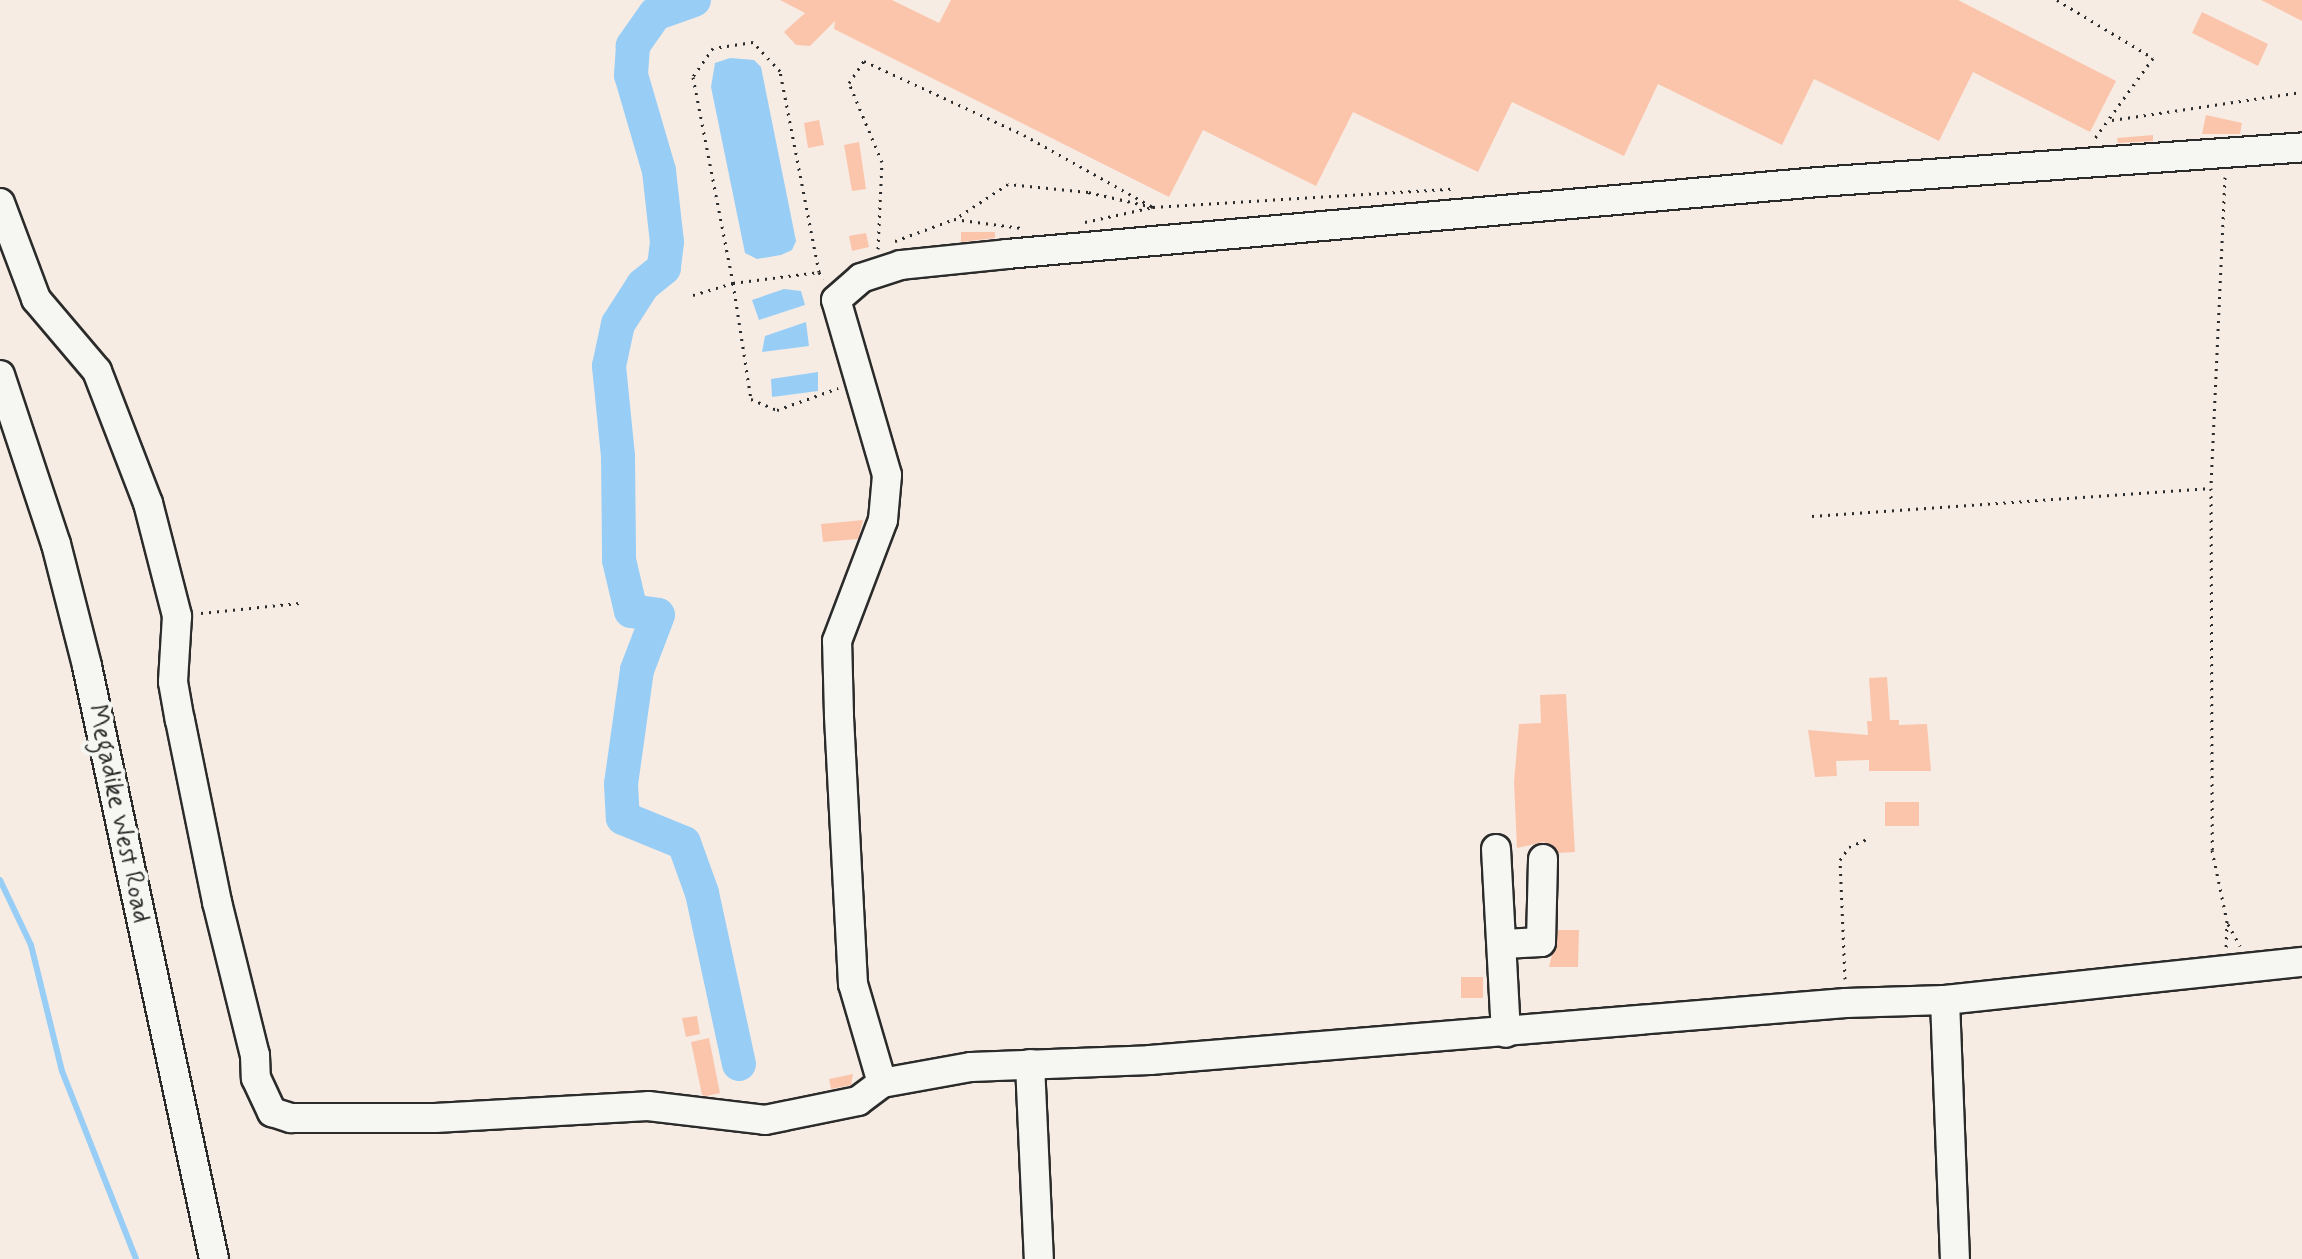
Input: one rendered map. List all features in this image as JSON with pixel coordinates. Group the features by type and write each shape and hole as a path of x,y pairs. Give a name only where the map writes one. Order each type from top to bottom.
{"street":[{"path":"882,1083 853,984 837,641 885,505 887,475 862,379 836,300 877,262 1007,254 1632,198 2302,147"},
{"path":"0,203 36,299 97,371 148,503 177,616 173,682 182,734 255,1055 256,1078 272,1112 321,1119 435,1118 648,1106 765,1120 858,1101 882,1083 971,1067 1506,1033 1846,1003 1945,1000 2302,962"},
{"name":"Megadike West Road","path":"0,375 56,544 87,666 214,1259"},
{"path":"1496,849 1504,944 1506,1033"},
{"path":"1504,944 1541,942 1543,859"},
{"path":"1945,1000 1955,1259"},
{"path":"1030,1064 1039,1259"}],"path":[{"path":"2057,0 2153,58 2112,120 2089,143"},
{"path":"836,300 819,272 780,71 753,42 713,48 693,77 733,283 751,399 777,410 862,379"},
{"path":"877,262 882,162 849,83 864,61 1024,135 1153,207"},
{"path":"2112,120 2302,92"},
{"path":"2226,154 2211,488 2212,850 2227,921 2226,970"},
{"path":"877,262 915,229 954,219 1008,184 1088,192 1153,207"},
{"path":"1083,222 1153,207 1454,189"},
{"path":"954,219 1028,229"},
{"path":"693,295 733,283 819,272"},
{"path":"1812,516 2211,488"},
{"path":"177,616 299,603"},
{"path":"1846,1003 1840,860 1849,847 1867,839"}],"water":[{"path":"730,58 754,60 761,67 796,241 792,250 781,255 757,259 745,253 711,87 715,63"},
{"path":"784,289 801,291 805,305 759,320 752,300"},
{"path":"806,322 809,346 762,352 765,336"},
{"path":"818,372 818,391 772,397 771,379"}],"building":[{"path":"780,0 892,0 939,23 951,0 1958,0 2116,81 2090,132 1973,72 1939,141 1814,79 1782,145 1658,84 1624,156 1512,102 1478,172 1353,112 1316,186 1203,130 1169,197 834,29 835,21 810,46 796,45 784,32 805,13"},
{"path":"2261,0 2302,0 2302,21"},
{"path":"2202,12 2268,44 2258,66 2192,33"},
{"path":"2206,115 2242,123 2240,134 2202,134"},
{"path":"819,120 824,145 808,148 804,123"},
{"path":"2153,135 2153,141 2118,143 2117,138"},
{"path":"859,142 866,189 852,191 844,145"},
{"path":"961,232 995,232 995,238 961,242"},
{"path":"866,233 869,247 852,251 849,236"},
{"path":"863,520 858,539 823,542 821,524"},
{"path":"1887,677 1890,720 1899,720 1899,725 1927,724 1931,771 1869,771 1869,760 1836,761 1837,776 1815,777 1808,730 1868,735 1867,721 1872,721 1869,678"},
{"path":"1566,694 1575,852 1558,853 1544,842 1517,848 1514,782 1519,724 1541,723 1540,695"},
{"path":"1885,802 1919,802 1919,826 1885,826"},
{"path":"1558,930 1579,930 1578,967 1549,967"},
{"path":"1461,977 1483,977 1483,998 1461,998"},
{"path":"697,1016 700,1034 686,1037 682,1018"},
{"path":"709,1038 720,1093 707,1096 702,1095 691,1042"},
{"path":"853,1074 851,1085 831,1089 829,1079"}],"waterway":[{"path":"694,0 655,14 633,46 631,75 659,171 667,242 664,268 643,285 618,324 609,366 618,456 619,560 631,611 658,615 637,670 621,784 623,818 684,843 702,893 739,1064"},
{"path":"0,880 31,945 62,1071 136,1259"}]}
